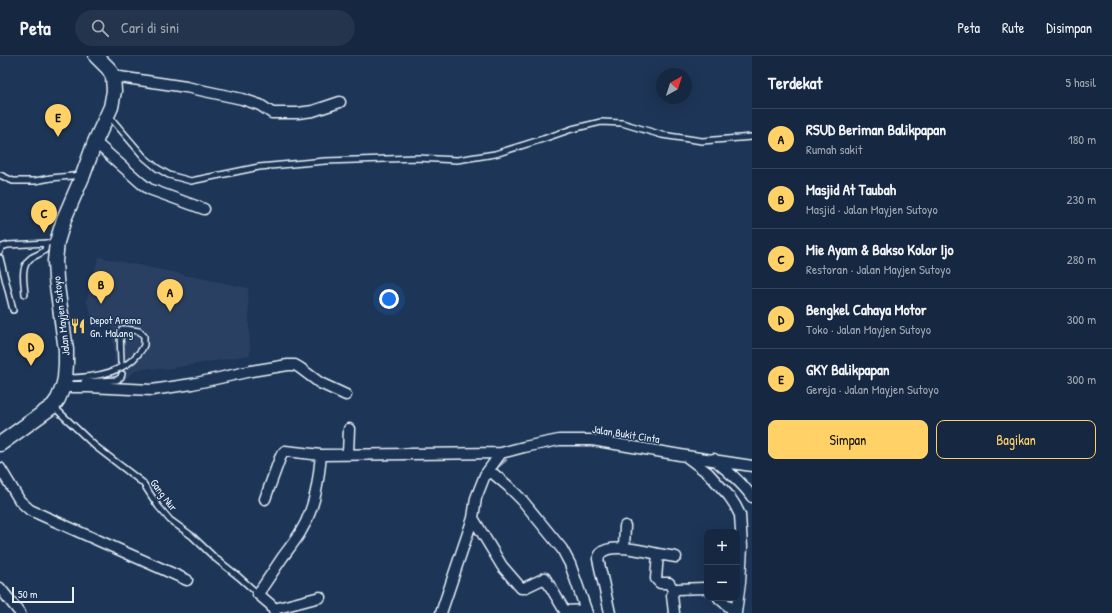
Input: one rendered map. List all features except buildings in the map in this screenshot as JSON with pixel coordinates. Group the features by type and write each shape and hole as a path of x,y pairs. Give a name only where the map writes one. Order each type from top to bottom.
{"main road":[{"path":"96,56 108,68 113,76"},
{"name":"Jalan Mayjen Sutoyo","path":"0,444 53,406 58,399 64,382 66,350 56,279 55,260 51,242 64,219 95,142 111,107 114,91 113,76"}],"street":[{"path":"113,76 186,87 242,99 260,105 272,113 279,114 298,113 340,102"},
{"path":"95,142 150,189 204,209"},
{"path":"64,382 89,387 152,390 192,384 288,365 300,368 320,383 346,395"},
{"path":"348,454 349,429"},
{"name":"Jalan Bukit Cinta","path":"265,499 280,458 284,452 321,455 501,453 559,440 592,440 752,466"},
{"path":"441,613 473,518 476,498 485,476 501,453"},
{"path":"320,597 275,611 271,605 258,594 300,534 307,520 317,488 321,455"},
{"path":"686,456 708,473 729,496 740,515 742,547 740,582 736,612"},
{"path":"714,459 740,482 748,490 752,497"},
{"path":"0,468 20,500 30,510 187,580"},
{"path":"473,518 502,566 521,588 545,578 565,611 586,612 570,564 562,549 522,500 489,470"},
{"path":"624,548 625,526"},
{"path":"610,613 598,559 600,554 606,550 624,548 676,557"},
{"path":"658,554 656,579 660,583 669,583 674,591"},
{"path":"0,588 20,613"},
{"path":"674,591 678,589 704,588"},
{"path":"674,591 672,595 674,613"},
{"path":"723,601 736,612"}],"lane":[{"path":"108,115 144,157 157,168 169,175 191,181 259,167 325,161 417,158 457,160 495,154 572,129 600,122 622,123 662,135 702,141 752,136"},
{"path":"0,175 13,181 35,181 83,175"},
{"path":"0,251 2,247 8,245 51,242"},
{"path":"25,294 25,267 30,259 44,252 51,242"},
{"path":"0,258 13,310"},
{"path":"64,382 118,370 134,360 144,346 144,336 139,331 122,329 120,332 121,362"},
{"path":"64,382 83,383 117,380 122,374"},
{"name":"Gang Nur","path":"53,406 95,446 143,483 158,506 170,520 192,536 215,558 258,594"}],"shaded area":[{"path":"99,257 248,288 250,355 166,369 150,368 136,370 119,385 75,385 75,374 111,368 115,365 112,324 95,327 87,301 89,287"}],"waterway":[{"path":"493,471 506,460"}],"place":[{"name":"GKY Balikpapan","path":"58,137"},
{"name":"Mie Ayam & Bakso Kolor Ijo","path":"44,233"},
{"name":"Masjid At Taubah","path":"101,304"},
{"name":"RSUD Beriman Balikpapan","path":"170,312"},
{"name":"Depot Arema Gn. Malang","path":"78,326"},
{"name":"Bengkel Cahaya Motor","path":"31,366"}]}
